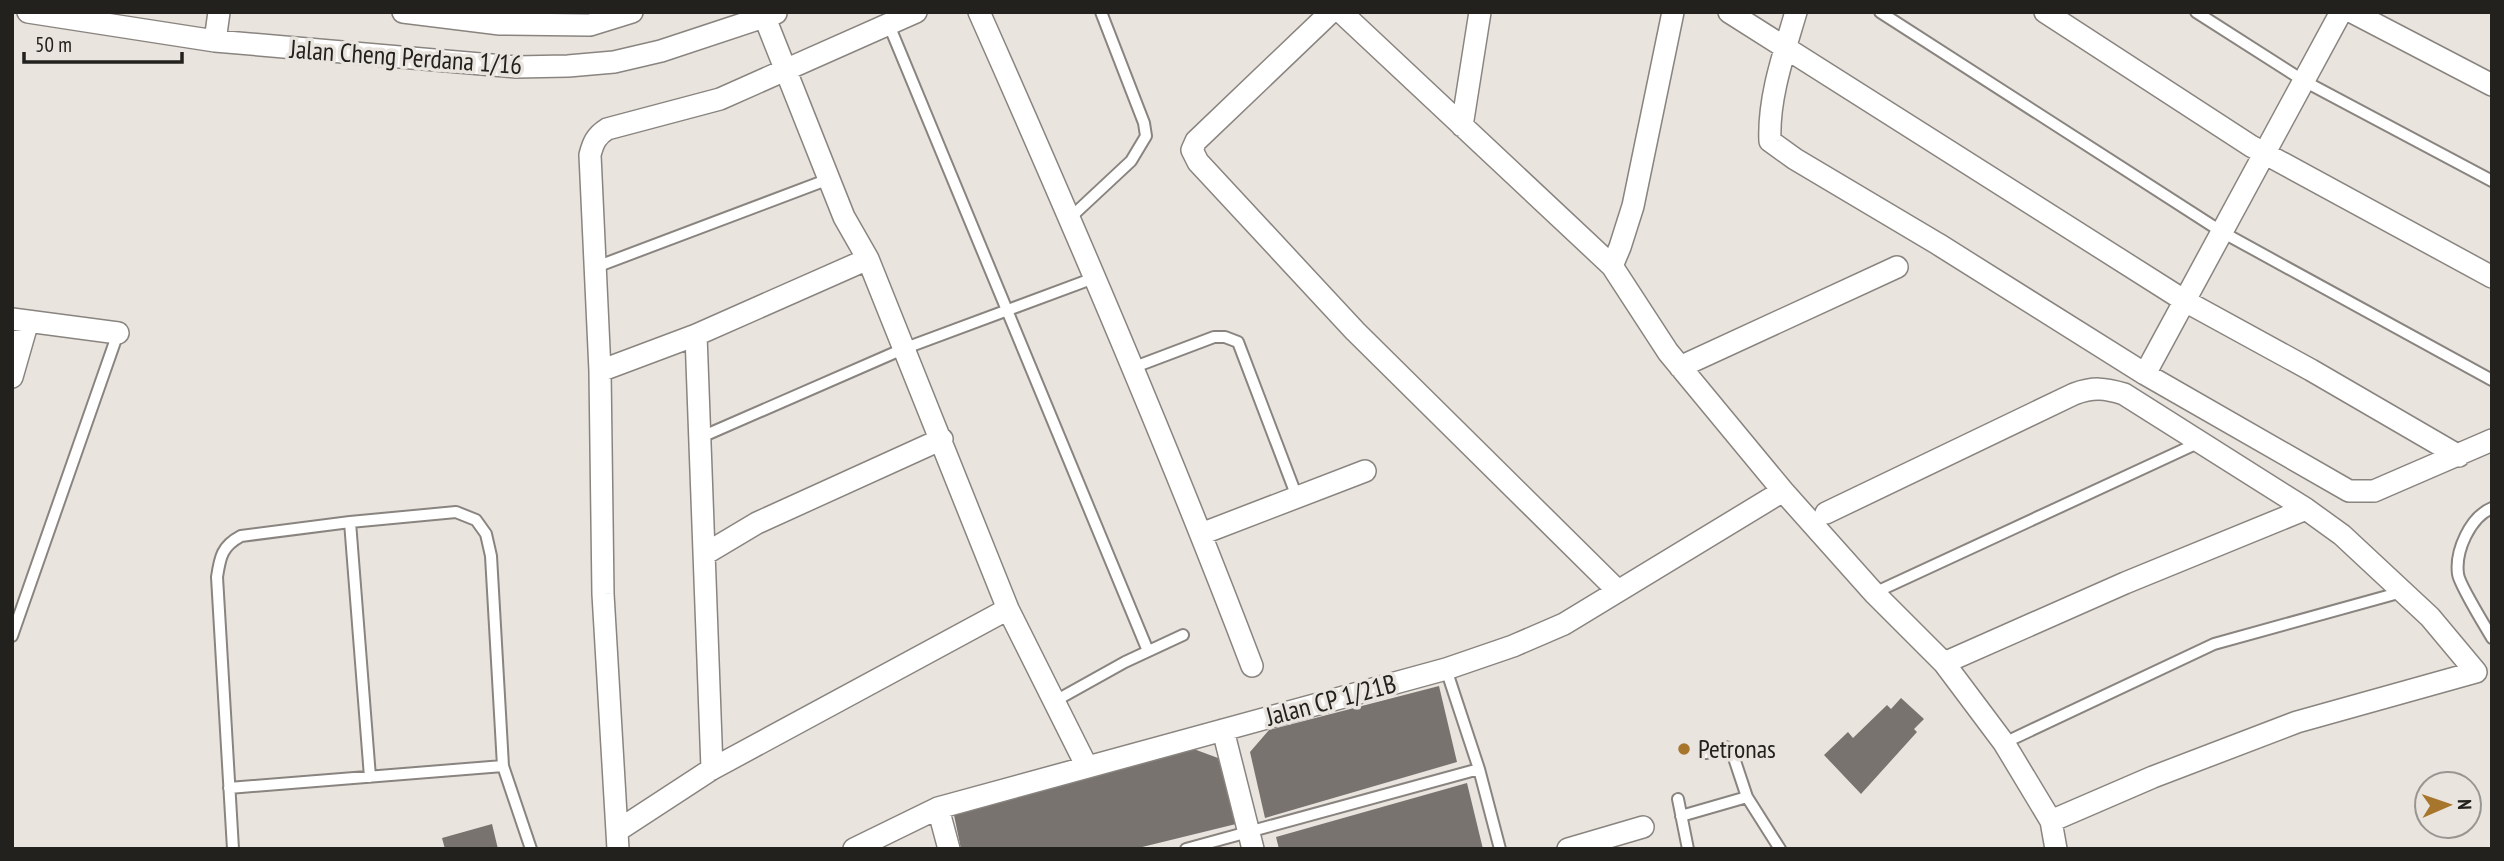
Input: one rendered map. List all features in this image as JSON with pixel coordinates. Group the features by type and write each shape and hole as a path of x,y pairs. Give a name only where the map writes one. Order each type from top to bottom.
{"street":[{"name":"Jalan Cheng Perdana 1/16","path":"28,12 215,41 516,67 614,62 661,51 771,15"},
{"path":"215,41 219,12"},
{"path":"403,12 500,24 564,25 590,25 632,12"},
{"path":"617,840 603,594 600,371 590,155 598,134 616,125 661,116 720,99 916,12"},
{"path":"979,12 1071,217 1252,666"},
{"path":"1331,12 1196,141 1192,150 1198,162 1355,331 1618,591"},
{"path":"1340,12 1612,266 1668,352 1783,491 1874,593 1944,663 2004,743 2051,821 2056,849"},
{"path":"1462,126 1480,12"},
{"path":"1612,266 1633,206 1673,12"},
{"path":"1728,12 2185,301 2459,456"},
{"path":"1796,12 1769,122 1770,141 1795,159 1938,244 2145,374 2350,491 2374,491 2492,440"},
{"path":"2045,12 2265,153 2492,277"},
{"path":"2145,374 2341,12"},
{"path":"2351,12 2484,81 2492,60"},
{"path":"771,15 786,71 844,217 868,258 1008,609 1087,767"},
{"path":"600,371 696,335 868,258"},
{"path":"1680,367 1897,267"},
{"path":"12,377 20,320 118,333"},
{"path":"696,335 712,769"},
{"path":"1826,513 2089,388 2107,389 2124,394 2306,509 2342,535 2404,591 2480,673 2297,722 2153,777 2051,821"},
{"path":"705,554 757,523 942,439"},
{"path":"1201,534 1365,471"},
{"name":"Jalan CP 1/21B","path":"854,849 938,808 1446,668 1513,646 1564,624 1783,491"},
{"path":"1944,663 2125,583 2306,509"},
{"path":"617,840 712,769 1008,609"},
{"path":"1223,730 1251,841"},
{"path":"938,808 949,849"},
{"path":"1568,849 1643,827"}],"lane":[{"path":"1071,217 1131,161 1146,136 1144,123 1101,12"},
{"path":"1880,12 2222,232 2492,380"},
{"path":"2196,12 2304,81 2492,181"},
{"path":"889,25 1148,651"},
{"path":"596,267 829,178"},
{"path":"699,438 903,349 1094,278"},
{"path":"12,636 18,604 118,333"},
{"path":"1132,368 1214,337 1225,337 1238,342 1297,497"},
{"path":"1874,593 2200,442"},
{"path":"2492,508 2462,537 2458,575 2492,638"},
{"path":"233,849 217,577 220,554 229,542 241,536 456,512 476,520 486,534 491,556 503,766 531,849"},
{"path":"350,522 370,777"},
{"path":"2004,743 2214,644 2404,591"},
{"path":"1055,701 1183,635"},
{"path":"1446,668 1479,769 1500,849"},
{"path":"1706,753 1726,747 1732,752 1747,797 1780,849"},
{"path":"229,788 503,766"},
{"path":"1186,849 1251,841 1479,769"},
{"path":"1681,816 1747,797"},
{"path":"1678,799 1688,849"}],"building":[{"path":"1439,686 1457,762 1265,818 1250,752 1269,730"},
{"path":"1901,698 1924,719 1914,729 1917,732 1861,794 1824,755 1848,732 1853,738 1887,705 1891,709"},
{"path":"1191,748 1218,758 1236,824 1134,849 961,849 954,815"},
{"path":"1467,783 1483,849 1279,849 1276,837"},
{"path":"492,824 498,849 445,849 442,838"}],"place":[{"name":"Petronas","path":"1684,749"}]}
